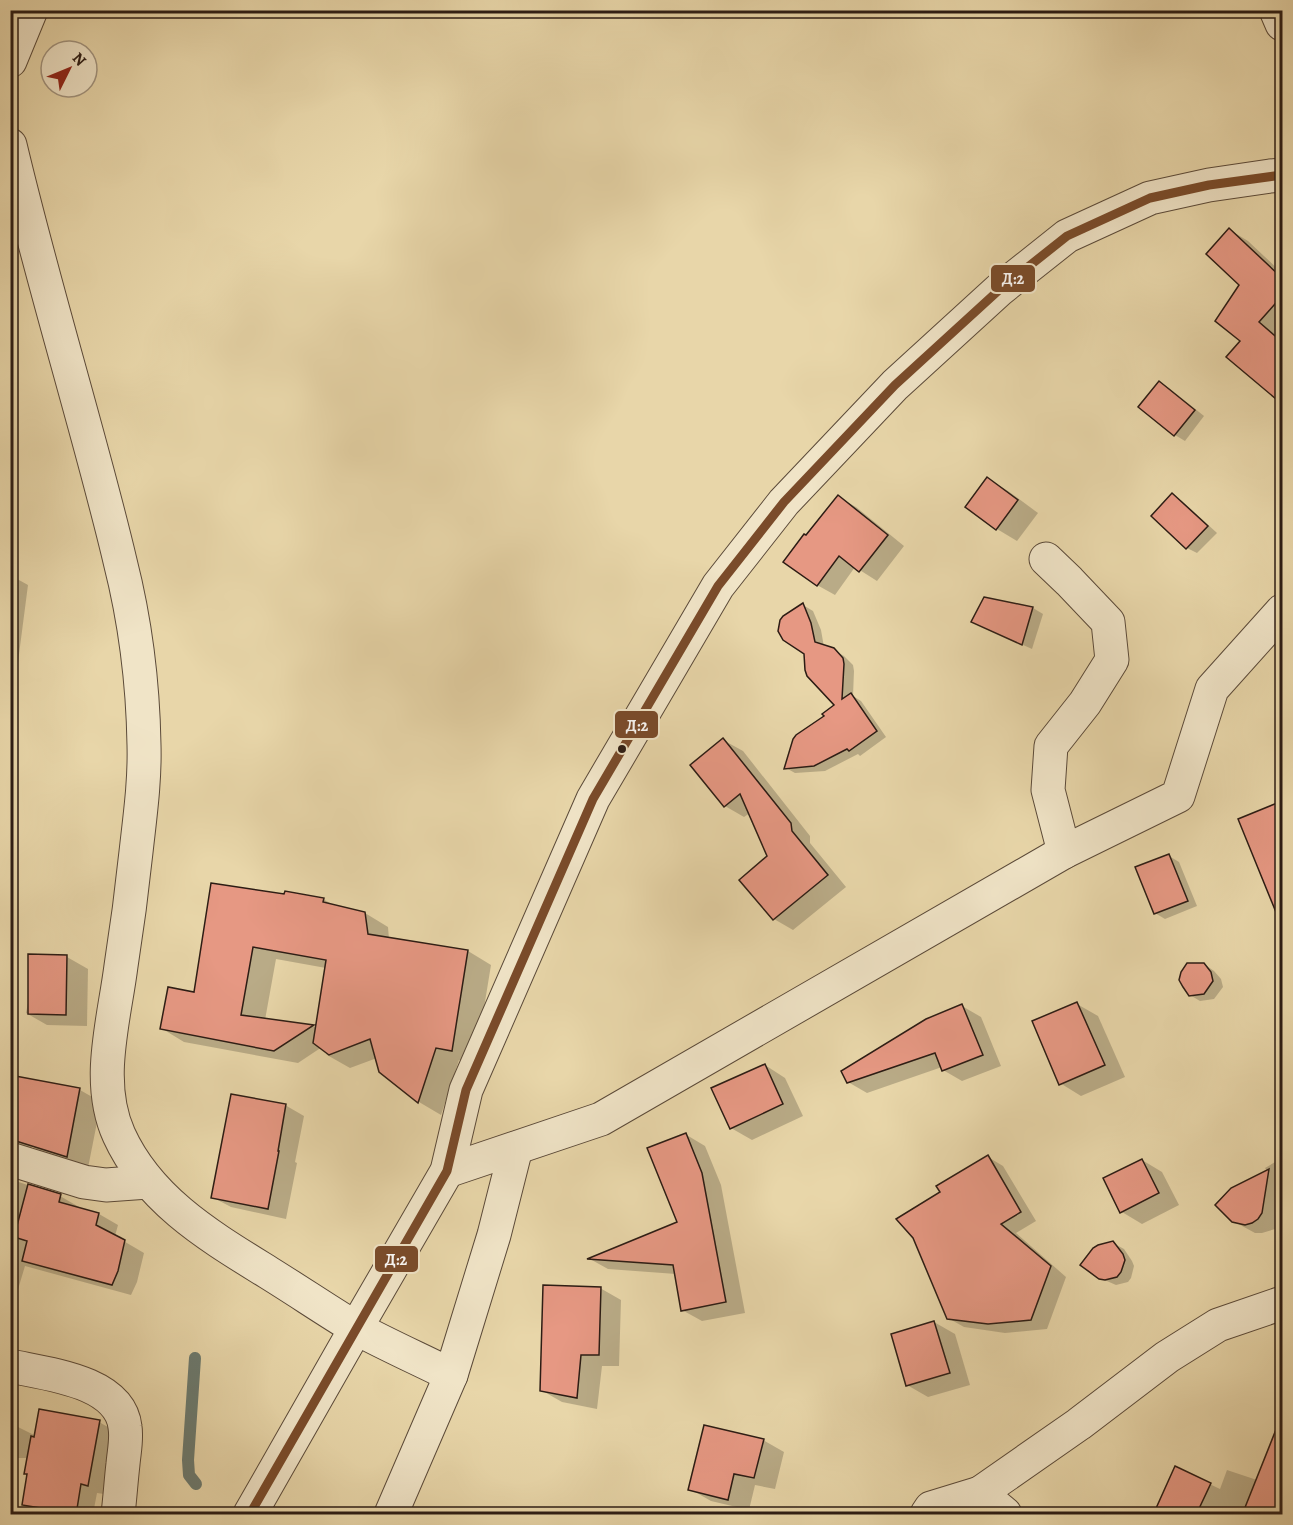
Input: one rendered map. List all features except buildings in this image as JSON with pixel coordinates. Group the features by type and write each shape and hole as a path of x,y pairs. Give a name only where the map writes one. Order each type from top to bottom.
{"street":[{"path":"10,61 31,10"},
{"path":"1276,10 1282,24"},
{"path":"10,145 121,564 134,633 142,699 143,793 107,1067 111,1113 118,1133 136,1166 148,1182 170,1204 207,1234 356,1328 451,1375"},
{"path":"250,1515 447,1171 466,1090 593,799 718,586 784,502 895,385 999,290 1067,236 1150,198 1209,185 1282,175"},
{"path":"1046,559 1108,622 1112,660 1085,703 1051,746 1048,790 1064,852"},
{"path":"447,1171 602,1119 1064,852 1178,796 1212,689 1282,611"},
{"path":"391,1515 451,1375 494,1235 516,1148"},
{"path":"10,1159 84,1182 106,1185 148,1182"},
{"path":"927,1515 931,1508 980,1493 1079,1424 1167,1357 1218,1325 1282,1303"},
{"path":"10,1366 88,1385 110,1398 115,1404 123,1418 126,1442 118,1515"},
{"path":"980,1493 1005,1515"}],"waterway":[{"path":"195,1358 188,1460 189,1475 196,1484"}],"transit line":[{"name":"Д:2","path":"250,1514 447,1171 466,1090 593,799 718,586 784,502 895,385 999,290 1067,236 1150,198 1209,185 1282,175"}]}
